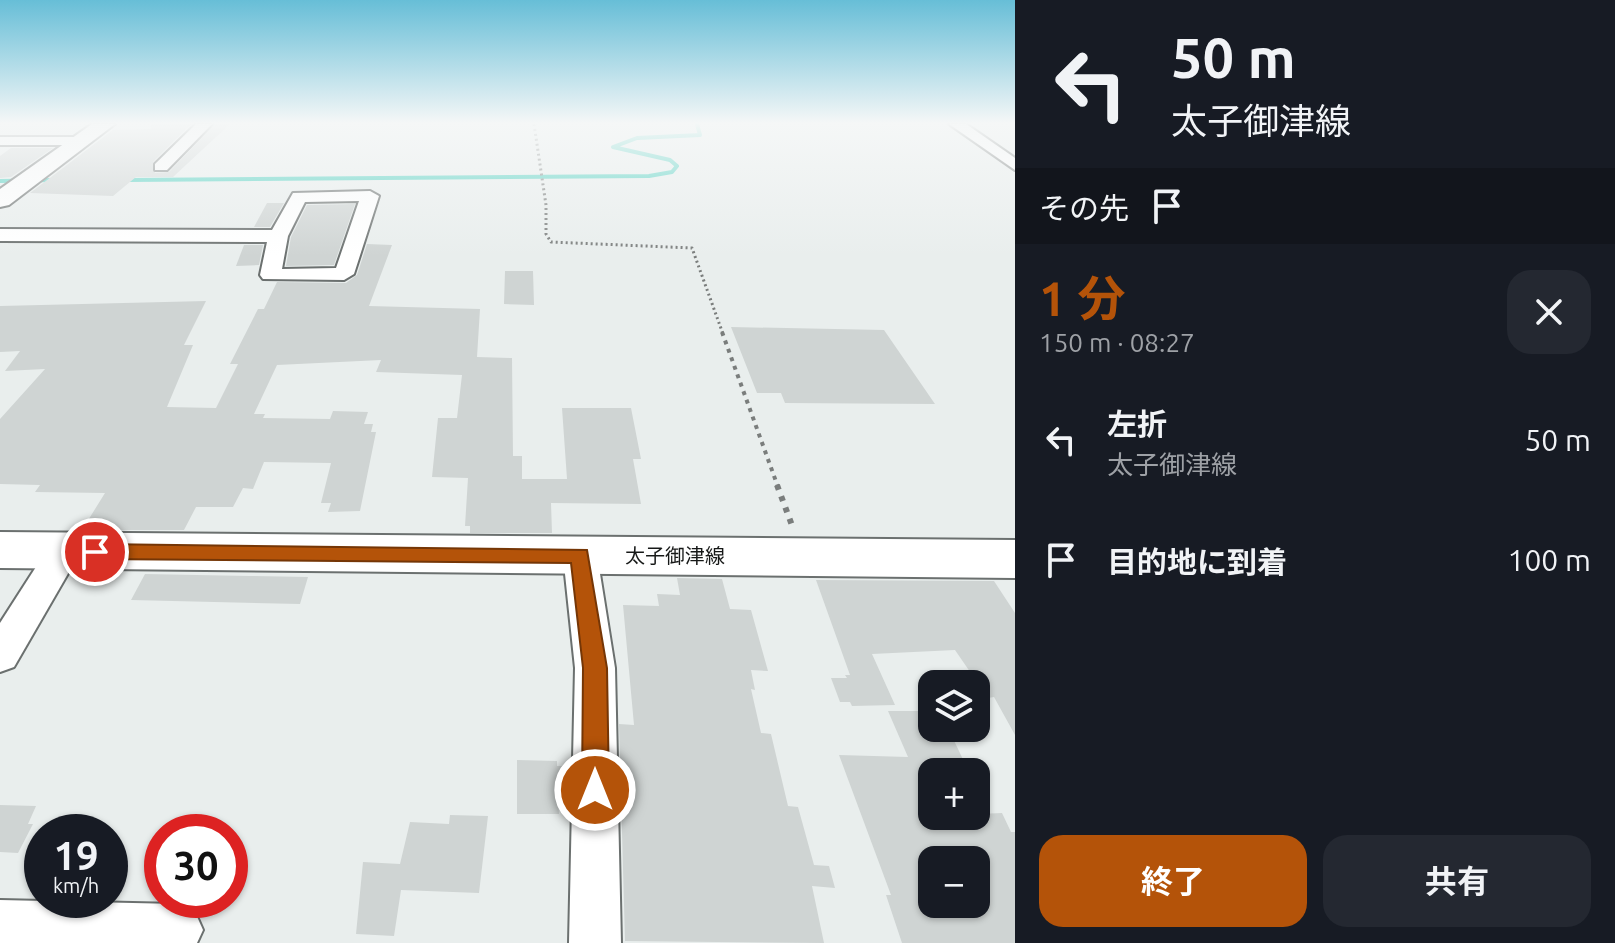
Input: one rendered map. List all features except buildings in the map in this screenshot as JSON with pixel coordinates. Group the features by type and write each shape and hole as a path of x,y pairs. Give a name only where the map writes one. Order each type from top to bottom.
{"main road":[{"name":"太子御津線","path":"0,550 1015,559"}],"street":[{"path":"0,200 44,168"},
{"path":"370,196 344,274 270,275 278,236 299,197 370,196"},
{"path":"0,235 278,236"},
{"path":"2,649 64,551"},
{"path":"580,555 595,668 595,943"},
{"path":"0,925 177,930"}],"path":[{"path":"541,168 546,205 546,234 551,242 692,248 802,555"}],"waterway":[{"path":"125,180 649,176 672,172 675,168"},
{"path":"0,181 55,180"}],"route":[{"path":"95,552 580,555 595,668 595,790"}]}
